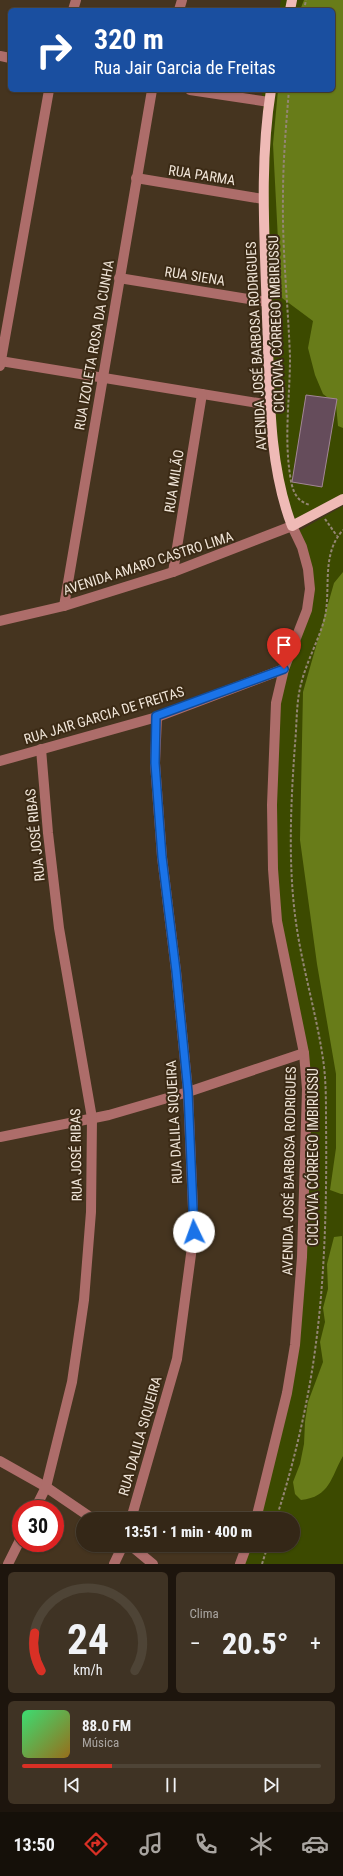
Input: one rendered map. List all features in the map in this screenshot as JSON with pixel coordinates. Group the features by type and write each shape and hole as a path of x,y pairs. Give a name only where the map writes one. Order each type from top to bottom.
{"main road":[{"name":"AVENIDA JOSÉ BARBOSA RODRIGUES","path":"271,92 263,199 270,406 278,474 286,509 292,526"},
{"name":"AVENIDA AMARO CASTRO LIMA","path":"292,526 343,499"}],"street":[{"path":"49,92 0,363 102,378 270,406"},
{"name":"RUA IZOLETA ROSA DA CUNHA","path":"64,606 152,92"},
{"path":"203,92 270,102"},
{"name":"RUA PARMA","path":"136,178 263,199"},
{"name":"RUA SIENA","path":"119,278 267,302"},
{"name":"RUA MILÃO","path":"173,572 202,394"},
{"name":"AVENIDA AMARO CASTRO LIMA","path":"0,621 64,606 173,572 292,526"},
{"name":"AVENIDA JOSÉ BARBOSA RODRIGUES","path":"258,1512 287,1393 300,1300 307,1089 304,1053 277,921 273,869 272,805 276,702 284,669 304,616 310,589 302,546 292,526"},
{"name":"RUA JAIR GARCIA DE FREITAS","path":"0,761 156,716 284,669"},
{"name":"RUA DALILA SIQUEIRA","path":"133,1512 177,1359 194,1232 188,1092 176,971 162,857 155,763 156,716"},
{"name":"RUA JOSÉ RIBAS","path":"40,1500 46,1487 72,1382 84,1300 91,1212 92,1118 59,928 48,833 41,749"},
{"path":"0,1137 92,1118 188,1092 304,1053"},
{"path":"0,1461 46,1487 83,1512"},
{"path":"8,1564 14,1552"},
{"path":"114,1564 120,1552"},
{"path":"138,1552 153,1564"},
{"path":"240,1564 244,1552"}],"path":[{"name":"CICLOVIA CÓRREGO IMBIRUSSU","path":"289,92 283,157 282,198 290,356 288,438 290,476 297,499 303,503 317,507 337,536"},
{"name":"CICLOVIA CÓRREGO IMBIRUSSU","path":"278,1512 295,1448 308,1390 320,1299 325,1193 325,1086 323,1059 299,946 292,886 292,785 298,704 301,685 306,665 323,626 326,609 330,552 337,536 343,530"},
{"path":"262,1564 266,1552"}],"green space":[{"path":"281,0 343,0 343,495 292,522 276,450 265,134 262,92 335,92 335,8 279,8"},
{"path":"304,0 343,0 343,428 338,426 336,404 323,394 315,375 308,348 313,321 278,295 278,240 273,144 278,92 335,92 335,8 301,8"},
{"path":"343,506 343,1564 244,1564 248,1552 300,1552 300,1512 261,1512 289,1400 308,1096 278,928 275,743 285,675 311,596 297,532"},
{"path":"343,572 343,1194 341,1194 330,1190 336,1148 336,1074 317,964 300,840 303,692 334,583"},
{"path":"342,1236 343,1456 324,1490 318,1495 301,1500 295,1494 293,1482 300,1464 304,1444 308,1402 323,1362 320,1342 325,1322 323,1308 328,1289 327,1264 334,1237"}],"building":[{"path":"306,395 337,399 322,487 292,482"}],"route":[{"path":"194,1232 188,1092 176,971 162,857 155,763 156,716 284,669"}]}
